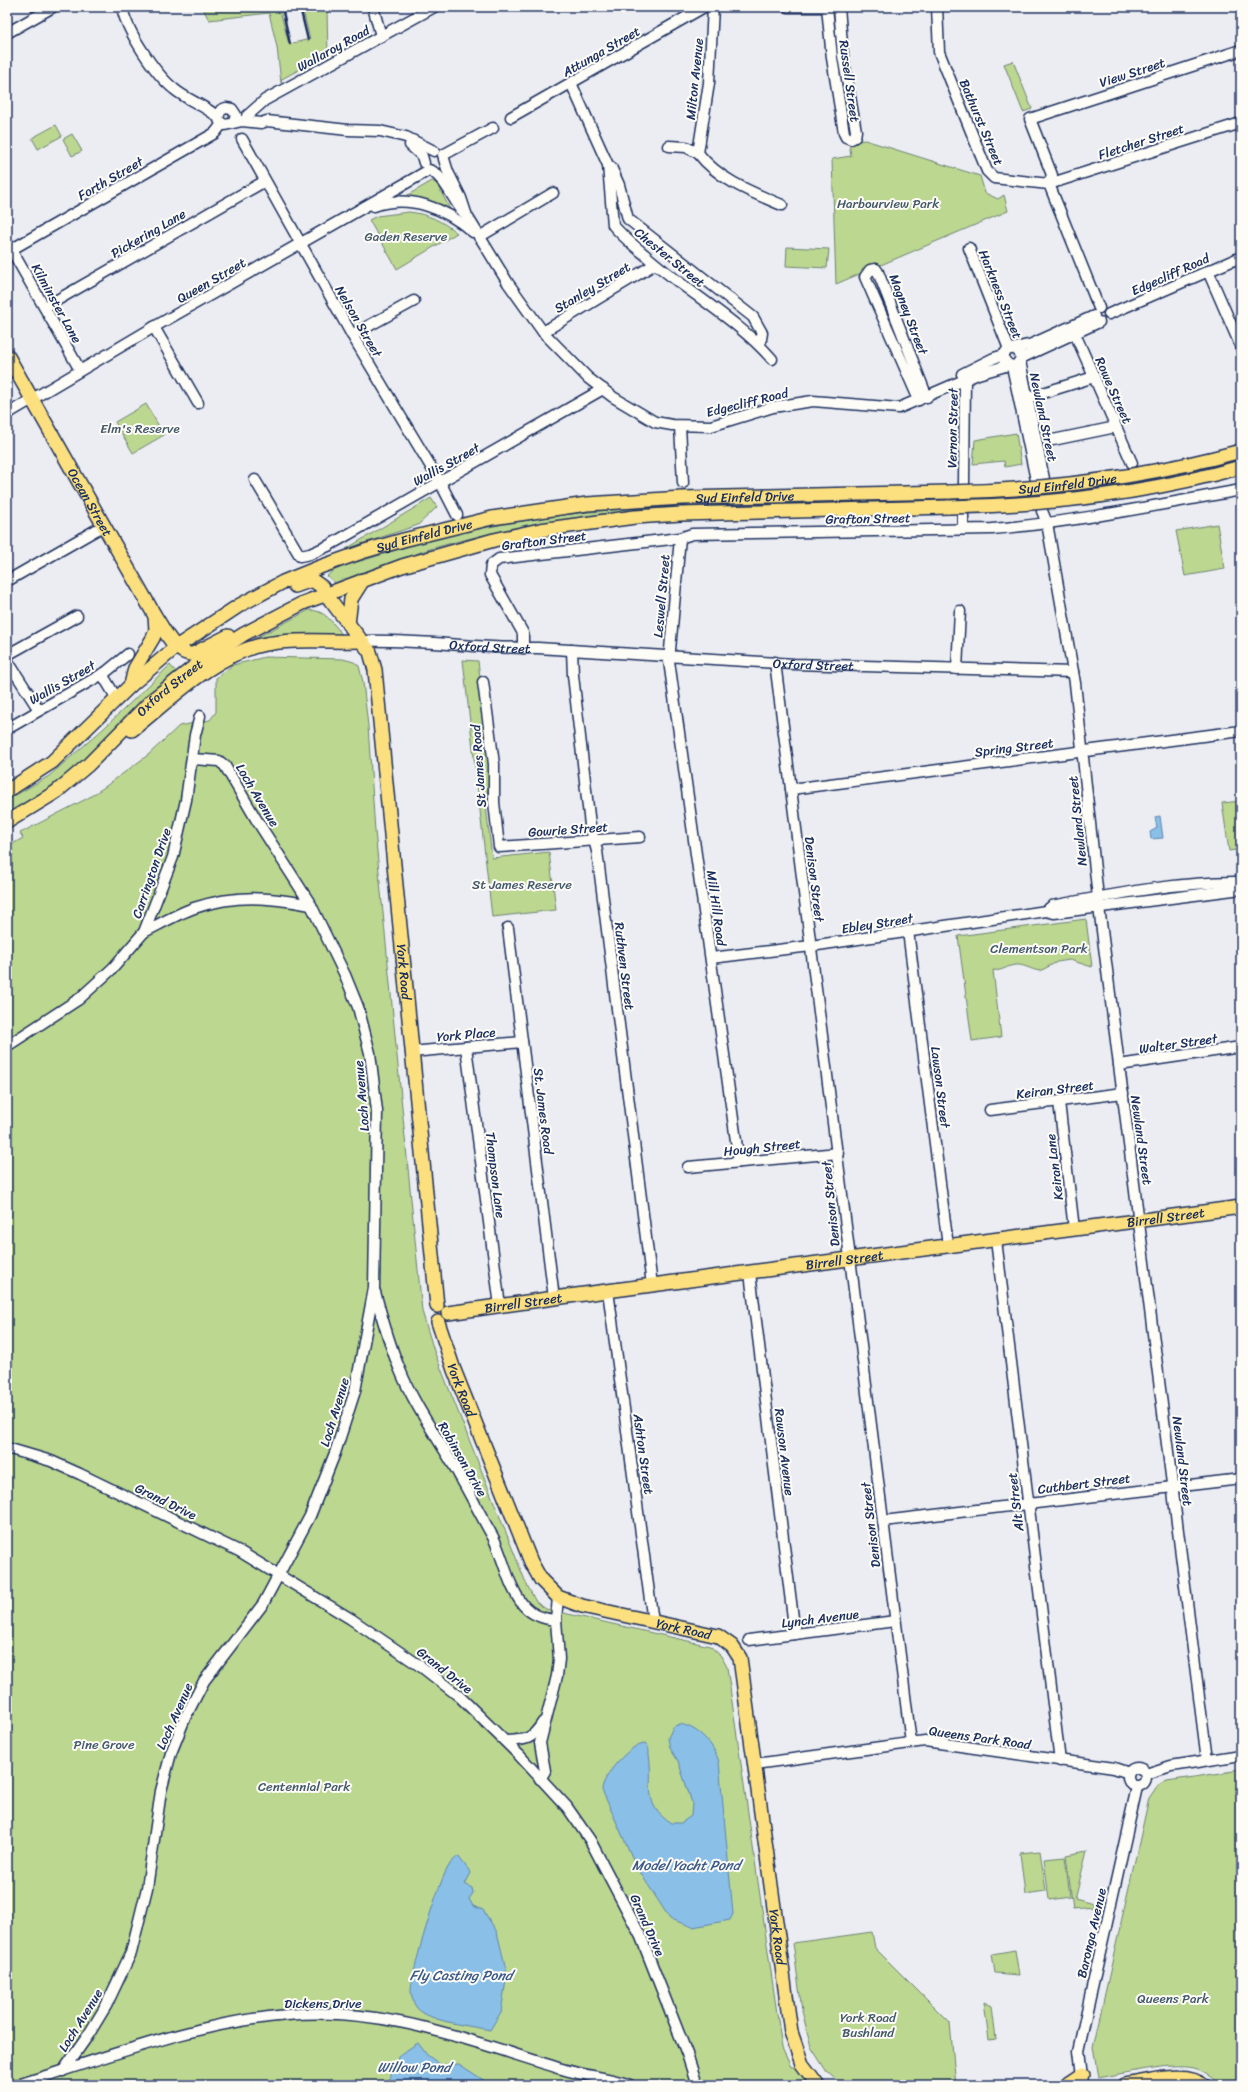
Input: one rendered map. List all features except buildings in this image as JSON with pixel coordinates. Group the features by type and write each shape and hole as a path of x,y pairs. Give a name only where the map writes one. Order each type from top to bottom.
{"main road":[{"name":"Ocean Street","path":"7,355 155,616 176,647"},
{"name":"Syd Einfeld Drive","path":"258,595 320,567 404,540 492,518 539,510 635,500 1018,489 1089,482 1159,471 1241,451"},
{"name":"Syd Einfeld Drive","path":"326,593 440,555 494,540 593,522 682,514 949,507 1020,504 1091,498 1162,486 1241,467"},
{"path":"258,595 284,590 312,580 320,584 362,641"},
{"path":"348,624 351,599 363,580"},
{"name":"Oxford Street","path":"7,822 56,792 88,765 152,700 196,666 244,634 303,603 326,593"},
{"name":"Oxford Street","path":"7,791 52,762 131,685 176,647 258,595"},
{"path":"131,685 135,668 153,638 156,630 155,616"},
{"path":"176,647 187,654 193,654 224,637 244,634"},
{"path":"88,765 202,675 237,653 273,643 362,641"},
{"name":"York Road","path":"362,641 371,653 376,675 411,1052 437,1306 433,1309 431,1314 433,1319 443,1318 454,1370 531,1562 541,1580 558,1598 582,1606 712,1634 732,1646 740,1658 791,2032 802,2064 818,2085"},
{"name":"Birrell Street","path":"443,1318 500,1306 554,1298 1241,1207"},
{"path":"1125,2085 1182,2076 1192,2078 1203,2085"},
{"path":"1066,2085 1081,2080"}],"street":[{"path":"7,33 42,10 53,7"},
{"path":"122,7 126,20 148,59 165,80 174,89 221,117 228,125 234,119 229,108 221,117"},
{"path":"373,7 381,36"},
{"name":"Wallaroy Road","path":"248,116 265,100 434,7"},
{"name":"Attunga Street","path":"511,117 704,7"},
{"name":"Milton Avenue","path":"698,153 709,83 713,7"},
{"path":"788,7 822,7"},
{"name":"Russell Street","path":"827,7 832,58 844,133 846,137 851,139 855,137 856,131 843,56 839,7"},
{"name":"Bathurst Street","path":"936,7 939,52 987,172 994,178 1049,184"},
{"name":"View Street","path":"1049,184 1052,175 1030,119 1241,50"},
{"name":"Chester Street","path":"571,83 619,185 628,219 753,317 762,333 760,345"},
{"name":"Edgecliff Road","path":"234,119 248,116 263,117 267,121"},
{"name":"Forth Street","path":"9,250 210,136 219,130 221,117"},
{"name":"Edgecliff Road","path":"234,119 261,123 267,121 348,130 380,131 398,134 440,155 461,198 467,216"},
{"name":"Fletcher Street","path":"1049,184 1241,123"},
{"path":"440,155 442,169 428,168 426,156 440,155 493,128"},
{"name":"Edgecliff Road","path":"348,130 358,133 397,138 418,151 428,168 438,175 455,203 467,216 508,283 543,332 574,365 603,389 647,418 664,425 711,426 774,407 813,401 898,408 965,376 994,358 1009,351 1073,330"},
{"name":"Nelson Street","path":"242,139 352,335 440,482 457,515"},
{"path":"669,146 686,147 698,153 704,161 739,187 782,205"},
{"name":"Chester Street","path":"608,164 613,225 618,232 655,264 760,345 772,360"},
{"name":"Queen Street","path":"7,414 154,327 360,210 428,168"},
{"name":"Pickering Lane","path":"45,307 265,181"},
{"path":"1049,184 1097,315"},
{"path":"360,210 392,202 419,203 437,209 461,221 480,237 553,193"},
{"name":"Harkness Street","path":"969,248 1009,351"},
{"name":"Kilminster Lane","path":"9,250 45,307 80,370"},
{"name":"Edgecliff Road","path":"965,376 1015,363 1097,315 1105,321 1108,314 1241,257"},
{"name":"Stanley Street","path":"543,332 655,264"},
{"name":"Magney Street","path":"870,270 876,270 878,272 922,396 865,277 870,270"},
{"path":"1208,271 1241,346"},
{"path":"352,335 414,300"},
{"path":"154,327 198,403"},
{"name":"Rowe Street","path":"1073,330 1132,463"},
{"path":"1009,351 1019,352 1015,363 1004,360 1009,351"},
{"name":"Newland Street","path":"1015,363 1027,398 1040,480 1015,363"},
{"name":"Vernon Street","path":"964,484 965,376"},
{"path":"1027,398 1094,377"},
{"name":"Wallis Street","path":"255,480 300,556 310,554 328,546 603,389"},
{"path":"680,426 683,482"},
{"path":"1053,440 1116,427"},
{"name":"Grafton Street","path":"523,648 523,633 491,578 490,567 494,561 506,557 680,538 692,534 992,529 1124,512 1241,490"},
{"name":"Newland Street","path":"1046,511 1073,672 1083,751 1098,902 1140,1220 1207,1760"},
{"path":"963,515 963,529"},
{"path":"7,581 103,526"},
{"name":"Leswell Street","path":"669,656 680,538"},
{"path":"957,669 960,611"},
{"path":"7,655 77,616"},
{"name":"Oxford Street","path":"362,641 388,640 775,662 1073,672"},
{"name":"Ruthven Street","path":"572,650 573,675 590,825 597,851 652,1285"},
{"name":"Wallis Street","path":"7,729 102,674 128,654"},
{"name":"Mill Hill Road","path":"669,656 739,1162"},
{"path":"7,660 39,710"},
{"name":"Denison Street","path":"775,662 838,1153 850,1260 911,1743"},
{"path":"102,674 117,699"},
{"name":"St James Road","path":"483,682 494,764 494,802 499,848"},
{"name":"Carrington Drive","path":"7,1046 78,999 113,968 144,932 173,857 186,800 195,735 200,716"},
{"name":"Spring Street","path":"791,789 1241,731"},
{"name":"Loch Avenue","path":"63,2071 89,2034 106,2006 131,1953 147,1888 161,1791 171,1753 185,1718 204,1681 263,1604 310,1516 335,1453 355,1391 374,1288 377,1111 370,1053 358,1007 345,975 311,905 256,819 225,766 219,761 192,759"},
{"name":"Gowrie Street","path":"499,848 640,837"},
{"path":"1240,887 1241,900"},
{"name":"Ebley Street","path":"711,958 811,946 1046,911 1054,913 1098,902 1240,887"},
{"path":"144,932 193,908 219,901 245,897 276,899 311,905"},
{"name":"St. James Road","path":"508,928 554,1298"},
{"name":"Lawson Street","path":"908,931 948,1246"},
{"name":"York Place","path":"411,1052 522,1042"},
{"name":"Thompson Lane","path":"466,1047 500,1306"},
{"name":"Walter Street","path":"1119,1065 1241,1047"},
{"name":"Keiran Street","path":"990,1110 1123,1093"},
{"name":"Keiran Lane","path":"1059,1102 1074,1229"},
{"name":"Hough Street","path":"688,1167 838,1153"},
{"name":"Alt Street","path":"996,1240 1060,1761"},
{"name":"Rawson Avenue","path":"750,1273 795,1634"},
{"name":"Robinson Drive","path":"374,1288 387,1336 400,1371 423,1417 458,1473 496,1545 514,1589 524,1606 534,1614 543,1619 556,1620"},
{"name":"Ashton Street","path":"608,1291 653,1622"},
{"name":"Grand Drive","path":"7,1448 51,1461 239,1551 351,1619 423,1668 460,1697 506,1741 567,1807 590,1840 641,1937 687,2054 697,2085"},
{"name":"Cuthbert Street","path":"883,1520 1241,1479"},
{"path":"540,1779 545,1771 540,1744 544,1724 550,1709 559,1659 556,1620 558,1598"},
{"name":"Lynch Avenue","path":"749,1640 895,1621"},
{"path":"506,1741 531,1738 550,1709"},
{"name":"Queens Park Road","path":"755,1764 925,1742 1114,1768 1129,1773"},
{"path":"1146,1774 1171,1766 1241,1755"},
{"path":"1139,1768 1146,1774 1144,1783 1137,1787 1129,1782 1129,1773 1133,1769 1139,1768"},
{"name":"Baronga Avenue","path":"1081,2080 1078,2051 1137,1787"},
{"name":"Dickens Drive","path":"17,2085 140,2045 233,2023 288,2015 365,2015 429,2028 564,2070 630,2085"}],"green space":[{"path":"202,7 279,7 289,44 310,39 302,7 306,7 312,12 327,9 328,58 326,55 282,79 281,83 277,47 269,13 209,20"},
{"path":"1013,61 1032,109 1023,112 1004,64"},
{"path":"56,125 62,136 38,149 32,138"},
{"path":"72,134 82,151 72,156 63,139"},
{"name":"Harbourview Park","path":"865,140 980,176 985,193 998,199 1004,195 1008,211 836,284 832,159 851,156 849,142"},
{"path":"432,181 437,184 451,211 401,199"},
{"name":"Gaden Reserve","path":"409,212 422,214 434,219 457,233 397,269 369,220 377,216"},
{"path":"787,247 829,249 827,268 786,266"},
{"name":"Elm's Reserve","path":"146,404 164,435 133,453 115,422"},
{"path":"1016,433 1021,464 1005,467 1004,461 973,464 975,440"},
{"path":"431,498 437,507 418,525 346,549"},
{"path":"675,506 582,517 521,527 430,549 335,583 327,576 341,567 408,546 483,528 521,521 598,511"},
{"path":"1217,524 1225,569 1185,576 1176,531"},
{"path":"309,610 319,612 328,617 341,633 342,637 274,639 237,648"},
{"name":"Centennial Park","path":"265,657 343,659 354,662 359,666 363,682 368,726 375,831 422,1311 434,1351 526,1583 536,1602 546,1609 710,1646 721,1656 727,1667 782,2048 791,2067 797,2067 809,2085 7,2085 7,847 23,838 20,833 88,798 106,786 148,755 179,726 210,720 216,712 216,678 233,665"},
{"name":"St James Reserve","path":"463,660 478,661 489,751 490,768 486,806 492,858 549,852 556,910 492,917"},
{"path":"170,665 177,673 96,749 53,785 7,815 7,800 49,776 103,729"},
{"path":"1241,801 1241,849 1229,851 1222,803"},
{"name":"Clementson Park","path":"1086,919 1092,967 1070,960 1057,962 1040,971 1018,965 993,970 1001,1037 972,1041 958,936"},
{"name":"Queens Park","path":"1241,1770 1241,2085 1218,2085 1210,2076 1197,2068 1183,2066 1159,2067 1098,2078 1093,2047 1149,1798 1158,1785 1167,1781"},
{"path":"1040,1851 1046,1891 1025,1894 1020,1853"},
{"path":"1087,1851 1075,1899 1093,1904 1094,1907 1073,1909 1066,1855"},
{"path":"1065,1857 1070,1897 1049,1900 1044,1859"},
{"name":"York Road Bushland","path":"872,1932 875,1948 950,2023 956,2085 842,2085 827,2072 811,2047 802,2011 793,1943"},
{"path":"1015,1950 1019,1975 995,1973 992,1954"},
{"path":"984,2002 992,2006 996,2039 989,2040"}],"water":[{"path":"1160,816 1163,838 1151,839 1150,832 1157,828 1155,817"},
{"name":"Model Yacht Pond","path":"680,1724 693,1729 705,1738 717,1755 719,1762 733,1914 730,1920 693,1927 670,1919 636,1866 602,1790 603,1784 618,1761 632,1748 639,1744 645,1743 649,1750 651,1793 652,1801 656,1809 671,1823 681,1823 691,1816 692,1803 678,1761 670,1748 668,1738 673,1727"},
{"name":"Fly Casting Pond","path":"458,1856 471,1873 465,1884 472,1888 473,1893 469,1899 473,1906 483,1910 497,1932 507,1974 501,2012 490,2030 451,2023 431,2017 417,2008 412,1997 411,1989 416,1963 433,1905 445,1873 451,1863"},
{"name":"Willow Pond","path":"418,2043 427,2055 441,2065 459,2064 491,2085 387,2085 399,2055"}],"tunnel":[{"path":"1044,481 1050,511"}],"railway":[{"path":"282,7 290,44"},
{"path":"300,7 308,40"}],"park label":[{"name":"Pine Grove","path":"104,1744"}]}
